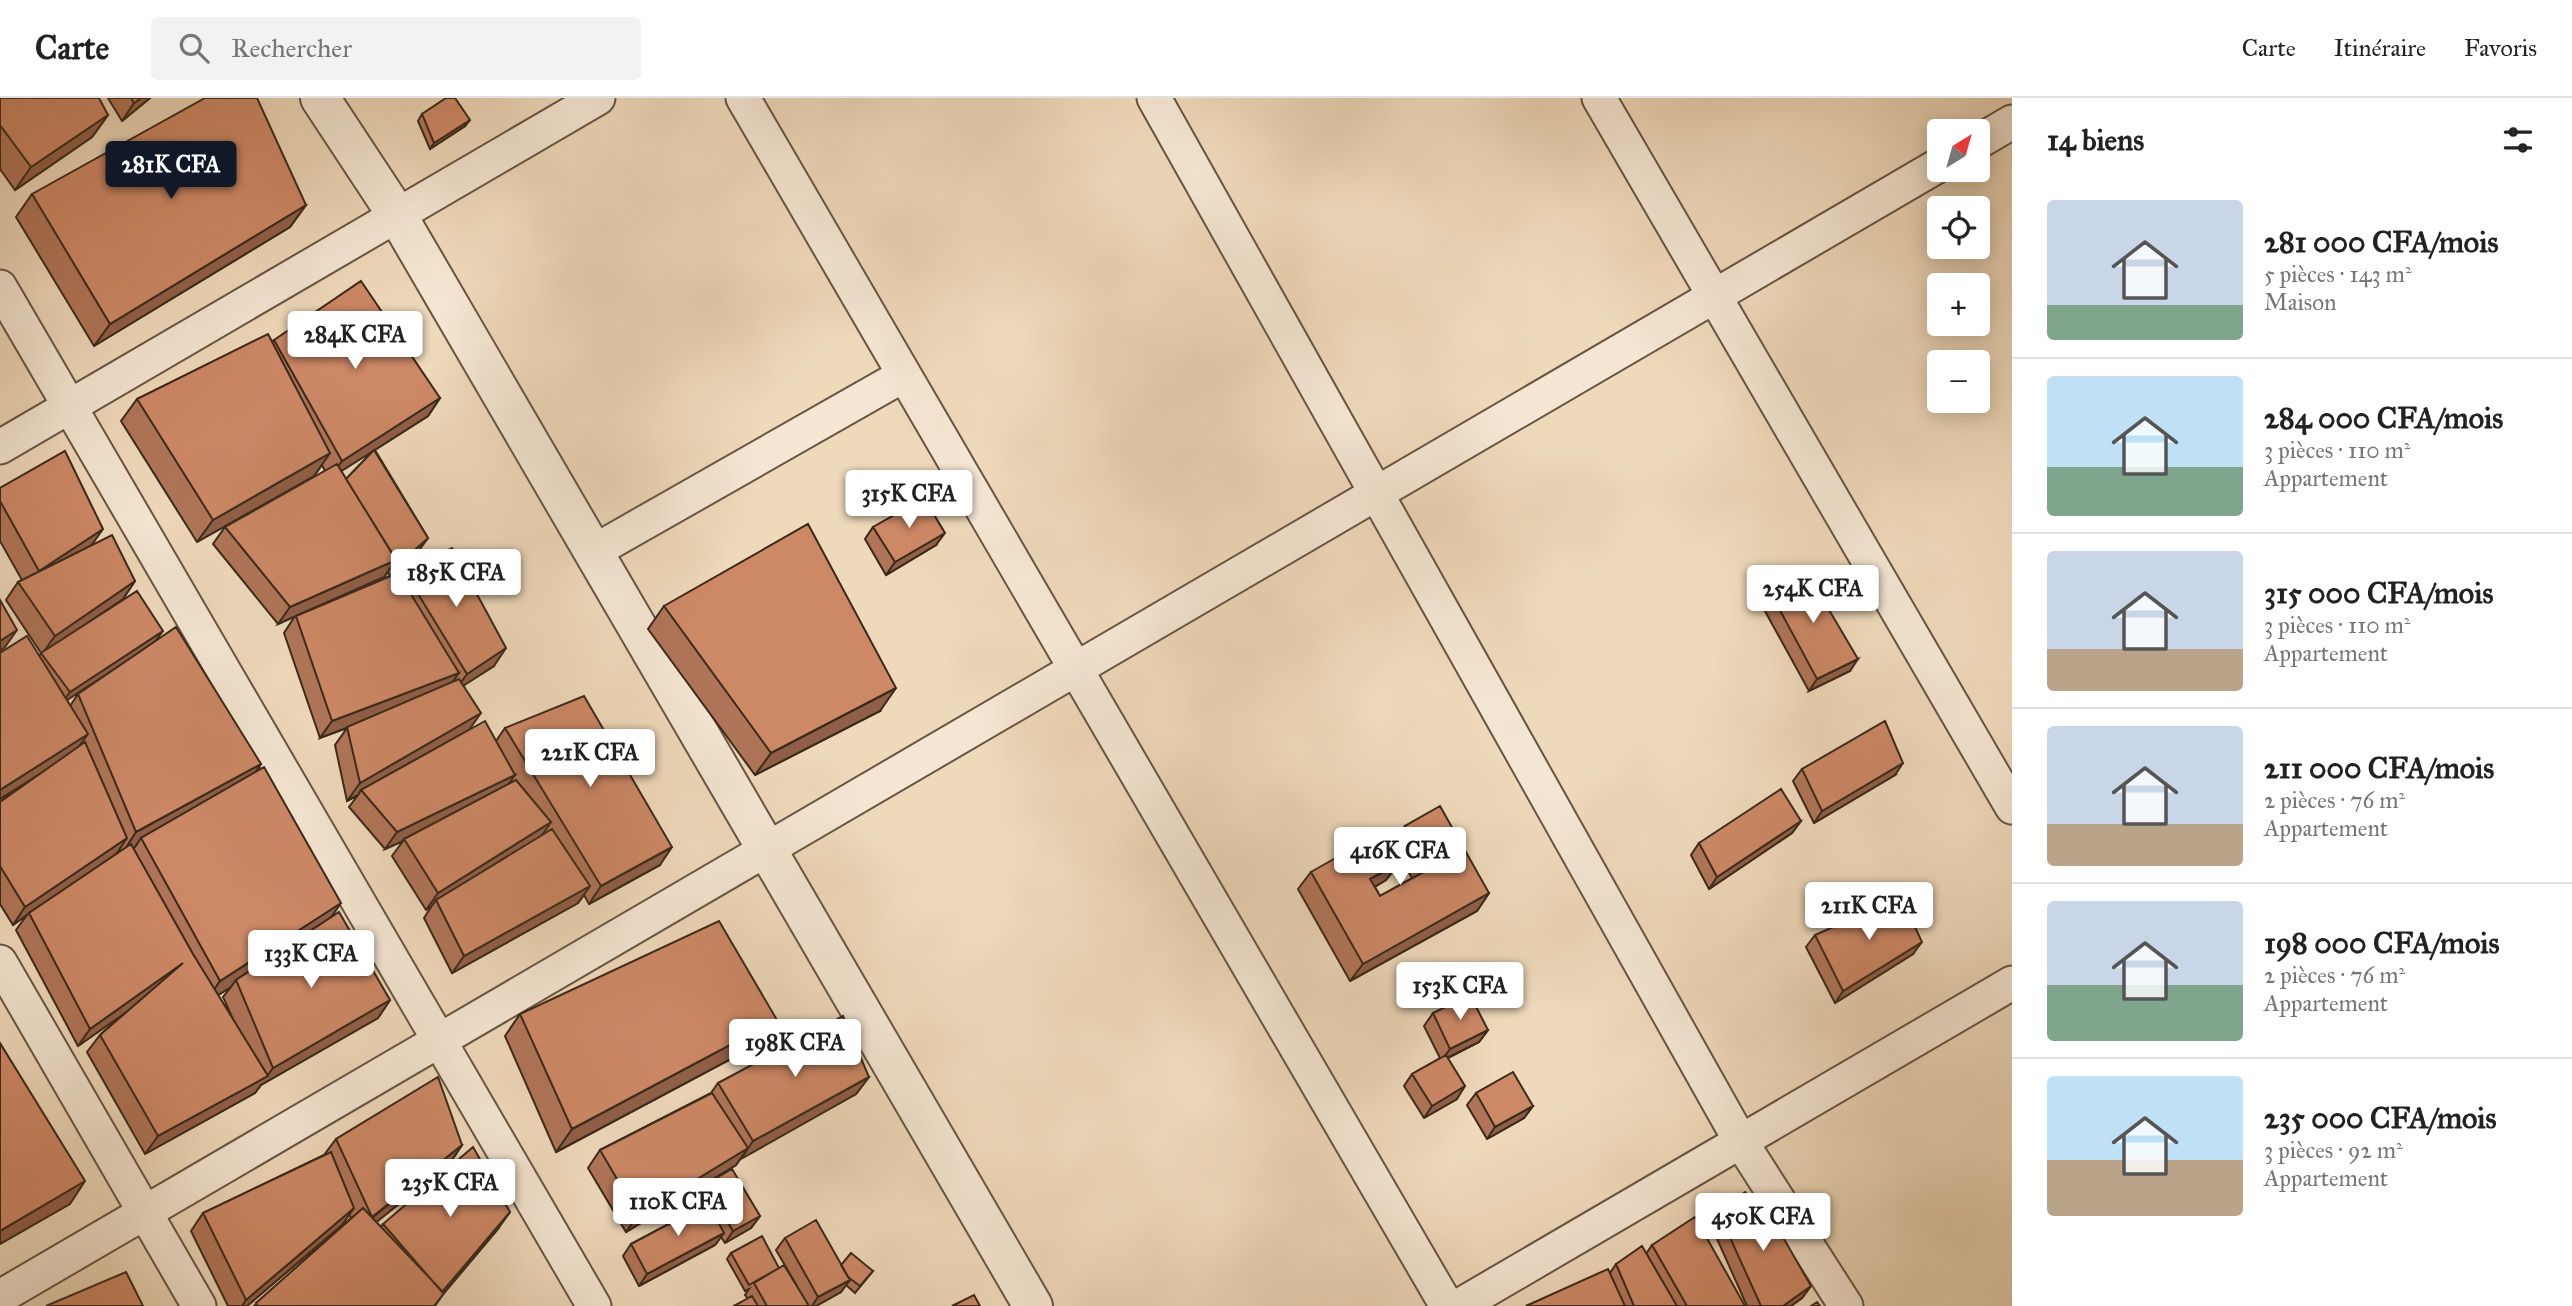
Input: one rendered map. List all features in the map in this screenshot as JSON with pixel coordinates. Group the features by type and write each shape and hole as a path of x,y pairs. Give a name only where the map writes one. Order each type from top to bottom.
{"street":[{"path":"320,98 397,215 1033,1306"},
{"path":"0,447 598,98"},
{"path":"743,98 1447,1306"},
{"path":"1154,98 1741,1142 1846,1306"},
{"path":"1599,98 2012,807"},
{"path":"1990,135 2012,122"},
{"path":"0,1297 1927,171"},
{"path":"0,287 594,1306"},
{"path":"593,552 904,375"},
{"path":"1,967 199,1306"},
{"path":"1460,1306 2012,983"}],"building":[{"path":"0,98 99,98 108,115 31,167 0,125"},
{"path":"205,98 257,98 306,205 110,324 32,194"},
{"path":"446,98 455,98 470,120 434,143 422,114"},
{"path":"361,281 440,398 342,461 274,340"},
{"path":"268,334 330,453 213,520 137,399"},
{"path":"374,450 428,538 399,564 346,479"},
{"path":"65,451 103,529 39,571 0,501 0,488"},
{"path":"337,464 396,560 290,607 225,527"},
{"path":"924,498 945,533 895,562 873,527"},
{"path":"808,524 896,688 771,753 664,606"},
{"path":"112,535 135,581 55,636 18,582"},
{"path":"452,548 506,648 467,674 404,571"},
{"path":"1806,571 1858,659 1817,679 1769,590"},
{"path":"398,573 459,673 332,721 296,616"},
{"path":"137,591 163,631 70,692 41,653"},
{"path":"0,600 17,630 0,641"},
{"path":"176,627 261,764 136,832 78,694"},
{"path":"27,636 88,734 0,790 0,653"},
{"path":"459,679 481,713 360,783 347,727"},
{"path":"584,696 672,847 601,886 505,728"},
{"path":"485,721 515,775 397,832 361,790"},
{"path":"1885,721 1903,763 1822,811 1802,769"},
{"path":"85,742 127,838 25,907 0,866 0,802"},
{"path":"264,767 341,903 220,981 141,838"},
{"path":"516,780 551,822 438,893 404,839"},
{"path":"1781,789 1801,821 1717,877 1699,843"},
{"path":"1440,806 1489,893 1363,964 1311,872 1381,832 1399,863 1370,879 1380,896 1429,869 1405,826"},
{"path":"552,829 590,886 464,956 436,900"},
{"path":"131,844 193,954 268,1076 158,1136 100,1035 183,963 90,1029 29,913"},
{"path":"1901,897 1922,942 1843,991 1815,935"},
{"path":"339,912 390,1000 273,1068 236,980"},
{"path":"719,921 777,1020 572,1129 520,1014"},
{"path":"1470,995 1488,1030 1450,1049 1433,1013"},
{"path":"843,1016 869,1077 753,1141 718,1083"},
{"path":"0,1043 85,1181 0,1231"},
{"path":"1446,1055 1465,1086 1432,1106 1412,1074"},
{"path":"1513,1072 1533,1106 1495,1127 1476,1093"},
{"path":"438,1077 462,1145 372,1217 336,1139"},
{"path":"712,1093 748,1148 638,1215 600,1150"},
{"path":"473,1147 510,1212 442,1292 383,1224"},
{"path":"331,1152 354,1208 246,1300 203,1213"},
{"path":"732,1169 760,1216 733,1231 706,1184"},
{"path":"1745,1192 1780,1232 1811,1286 1783,1306 1761,1306 1718,1211"},
{"path":"708,1203 724,1233 647,1274 631,1244"},
{"path":"363,1208 444,1293 434,1306 258,1306 256,1303"},
{"path":"1695,1217 1745,1306 1687,1306 1652,1245"},
{"path":"816,1220 850,1280 818,1297 785,1238"},
{"path":"762,1236 779,1268 749,1285 731,1253"},
{"path":"1642,1246 1677,1306 1634,1306 1616,1264"},
{"path":"851,1253 873,1271 860,1286 848,1277 841,1265"},
{"path":"784,1265 809,1306 767,1306 754,1283"},
{"path":"1608,1269 1625,1306 1526,1306"},
{"path":"126,1272 143,1306 46,1306"},
{"path":"974,1295 980,1306 952,1306"},
{"path":"752,1296 758,1306 734,1306"}]}
